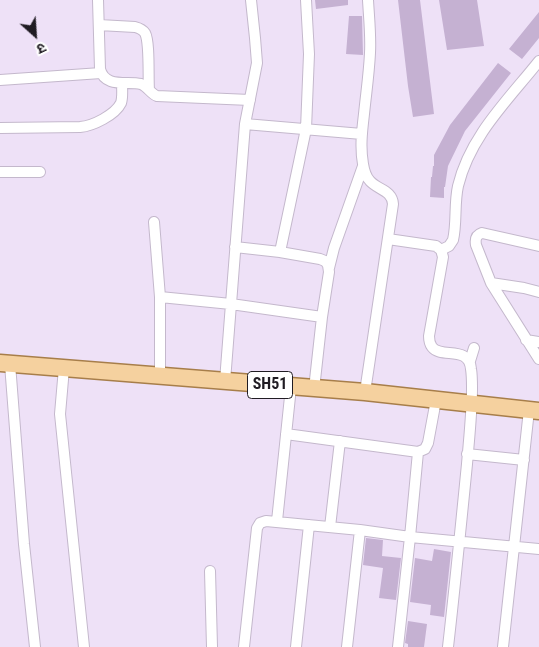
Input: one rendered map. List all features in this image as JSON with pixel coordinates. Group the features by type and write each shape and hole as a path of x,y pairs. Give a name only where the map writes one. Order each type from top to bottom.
{"main road":[{"name":"SH51","path":"5,364 366,392 534,411"}],"street":[{"path":"98,0 100,62 103,77 111,82 141,84 154,95 161,97 250,100"},
{"path":"225,381 245,124 257,63 250,0"},
{"path":"280,252 306,129 309,54 306,0"},
{"path":"366,392 393,200 389,193 370,181 363,166 362,134 370,53 368,0"},
{"path":"99,25 135,27 145,33 149,90"},
{"path":"441,250 453,240 458,188 466,161 474,144 489,122 539,61"},
{"path":"0,80 101,73"},
{"path":"0,128 80,127 92,125 114,111 119,105 122,98 122,83"},
{"path":"245,124 362,134"},
{"path":"314,389 329,268 334,248 363,166"},
{"path":"0,172 40,172"},
{"path":"154,222 160,297 160,376"},
{"path":"539,246 491,234 478,234 476,238 476,245 491,283 539,359"},
{"path":"388,238 436,246 441,250 443,257 429,336 430,342 432,348 439,351 466,357 472,368 472,404 468,454 448,647"},
{"path":"235,247 320,259 325,261 329,268"},
{"path":"491,283 539,292"},
{"path":"160,297 231,304 322,317"},
{"path":"526,340 539,342"},
{"path":"470,362 474,348"},
{"path":"5,364 24,534 31,647"},
{"path":"64,368 60,414 84,647"},
{"path":"277,521 291,387"},
{"path":"286,434 418,452 425,449 428,443 436,400"},
{"path":"503,647 524,460 534,411"},
{"path":"330,527 340,441"},
{"path":"398,647 418,452"},
{"path":"468,454 524,460"},
{"path":"244,647 257,528 260,523 266,521 539,549"},
{"path":"296,647 309,525"},
{"path":"347,647 360,530"},
{"path":"210,571 212,647"}],"building":[{"path":"315,0 348,0 348,5 316,9"},
{"path":"398,0 420,0 434,114 413,117"},
{"path":"439,0 477,0 484,46 447,50"},
{"path":"539,12 539,38 522,59 509,49"},
{"path":"349,16 362,16 363,55 346,54"},
{"path":"498,63 511,73 465,131 448,166 444,198 430,197 434,155 450,125"},
{"path":"366,538 383,540 382,556 401,558 396,600 379,598 383,568 363,565"},
{"path":"434,549 451,552 444,617 430,615 431,605 410,602 415,558 432,561"},
{"path":"408,621 427,624 424,647 408,647 408,644 405,643"}]}
